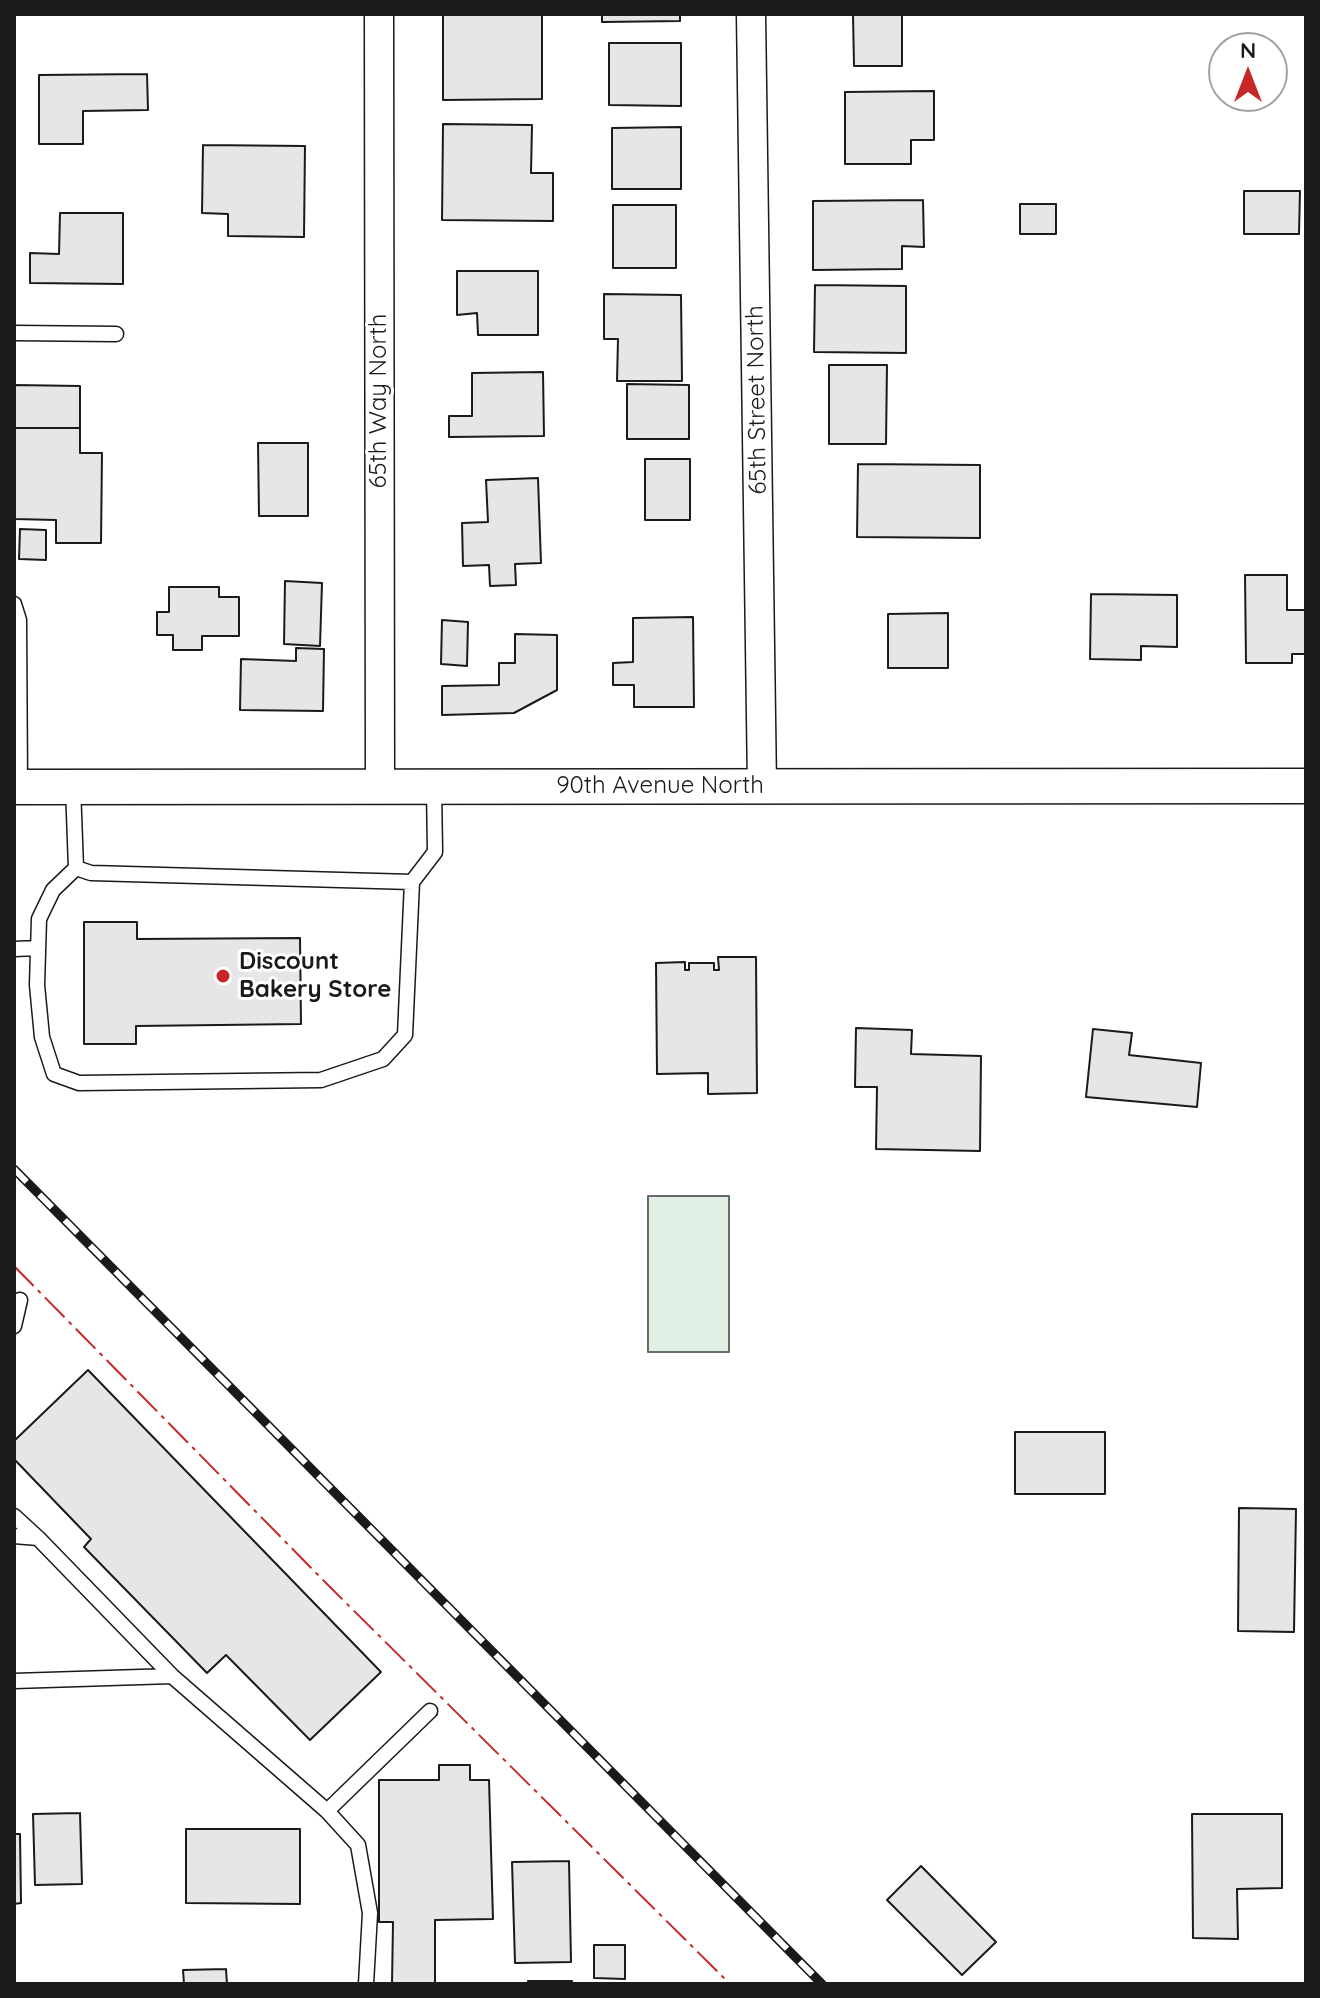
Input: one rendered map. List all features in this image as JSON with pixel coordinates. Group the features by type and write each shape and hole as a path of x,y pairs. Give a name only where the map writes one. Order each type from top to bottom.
{"street":[{"name":"65th Way North","path":"379,14 380,788"},
{"name":"65th Street North","path":"751,14 762,786"},
{"name":"90th Avenue North","path":"17,787 1306,786"}],"lane":[{"path":"14,333 116,334"},
{"path":"14,604 19,620 17,787"},
{"path":"73,787 76,868 53,890 39,919 37,985 42,1037 54,1074 79,1083 321,1080 383,1059 405,1035 412,882 435,852 434,788"},
{"path":"76,868 91,873 412,882"},
{"path":"14,949 38,948"},
{"path":"14,1326 20,1300"},
{"path":"14,1516 172,1676 327,1811 358,1845 370,1913 366,1984"},
{"path":"14,1536 38,1538"},
{"path":"14,1681 172,1676"},
{"path":"327,1811 430,1711"}],"green space":[{"path":"648,1196 729,1196 729,1352 648,1352"}],"building":[{"path":"443,14 542,14 542,99 443,100"},
{"path":"602,14 680,14 680,21 602,22"},
{"path":"853,14 902,14 902,66 854,66"},
{"path":"609,43 681,43 681,106 609,105"},
{"path":"147,74 148,110 83,111 83,144 39,144 39,75"},
{"path":"934,91 934,140 911,140 911,164 845,164 845,92"},
{"path":"443,124 532,125 531,173 553,173 553,221 442,220"},
{"path":"681,127 681,189 612,189 612,128"},
{"path":"203,145 305,146 304,237 228,236 228,214 202,213"},
{"path":"1244,191 1300,191 1299,234 1244,234"},
{"path":"923,200 924,247 902,246 902,269 813,270 813,201"},
{"path":"1020,204 1056,204 1056,234 1020,234"},
{"path":"613,205 676,205 676,268 613,268"},
{"path":"60,213 123,213 123,284 30,283 30,253 59,254"},
{"path":"457,271 538,271 538,335 478,335 477,313 457,315"},
{"path":"815,285 906,286 906,353 814,352"},
{"path":"604,294 681,295 682,381 617,381 618,339 604,339"},
{"path":"829,365 887,365 886,444 829,444"},
{"path":"543,372 544,436 449,437 449,416 472,416 472,373"},
{"path":"627,384 689,385 689,439 627,439"},
{"path":"14,385 80,386 80,428 14,428"},
{"path":"14,428 80,428 80,453 102,453 101,543 56,543 56,520 14,519"},
{"path":"258,443 308,443 308,516 259,516"},
{"path":"645,459 690,459 690,520 645,520"},
{"path":"858,464 980,465 980,538 857,537"},
{"path":"538,478 541,563 515,564 516,585 490,586 489,565 463,566 462,523 488,522 486,480"},
{"path":"20,529 46,530 46,560 19,559"},
{"path":"1245,575 1287,575 1287,610 1306,610 1306,654 1292,654 1292,663 1246,663"},
{"path":"285,581 322,583 320,646 284,644"},
{"path":"169,587 219,587 219,597 239,597 239,636 202,636 202,650 173,650 173,635 157,635 157,612 169,612"},
{"path":"1091,594 1177,595 1177,647 1141,646 1141,660 1090,659"},
{"path":"948,613 948,668 888,668 888,614"},
{"path":"693,617 694,707 634,707 634,685 613,685 613,663 633,662 633,618"},
{"path":"442,620 468,622 467,666 441,664"},
{"path":"515,634 557,635 557,690 514,713 442,715 442,686 499,685 499,663 515,663"},
{"path":"296,648 324,649 323,711 240,710 241,659 296,661"},
{"path":"84,922 137,922 137,939 300,938 301,1024 136,1026 136,1044 84,1044"},
{"path":"718,957 756,957 757,1093 708,1094 708,1073 657,1074 656,963 685,962 685,970 689,970 689,963 714,963 714,970 719,970"},
{"path":"856,1028 912,1030 911,1054 981,1056 980,1151 876,1149 877,1087 855,1087"},
{"path":"1093,1029 1132,1033 1129,1055 1201,1063 1197,1107 1086,1097"},
{"path":"88,1370 381,1672 310,1740 226,1655 207,1673 84,1547 91,1539 14,1459 14,1441"},
{"path":"1015,1432 1105,1432 1105,1494 1015,1494"},
{"path":"1239,1508 1296,1509 1294,1632 1238,1631"},
{"path":"439,1765 470,1765 470,1780 489,1780 493,1919 435,1920 435,1984 392,1984 393,1922 379,1922 379,1780 439,1780"},
{"path":"80,1813 82,1884 35,1885 33,1814"},
{"path":"1192,1814 1282,1814 1282,1888 1237,1889 1238,1939 1193,1938"},
{"path":"186,1829 300,1829 300,1904 186,1903"},
{"path":"14,1834 20,1834 21,1903 14,1904"},
{"path":"569,1861 571,1962 515,1963 512,1862"},
{"path":"921,1866 996,1942 962,1975 887,1900"},
{"path":"594,1945 625,1945 625,1979 594,1978"},
{"path":"226,1969 227,1984 184,1984 183,1970"},
{"path":"528,1981 572,1981 572,1984 528,1984"}],"railway":[{"path":"14,1169 822,1984"}],"power":[{"path":"14,1266 327,1584 730,1984"}],"place":[{"name":"Discount Bakery Store","path":"223,976"}]}
